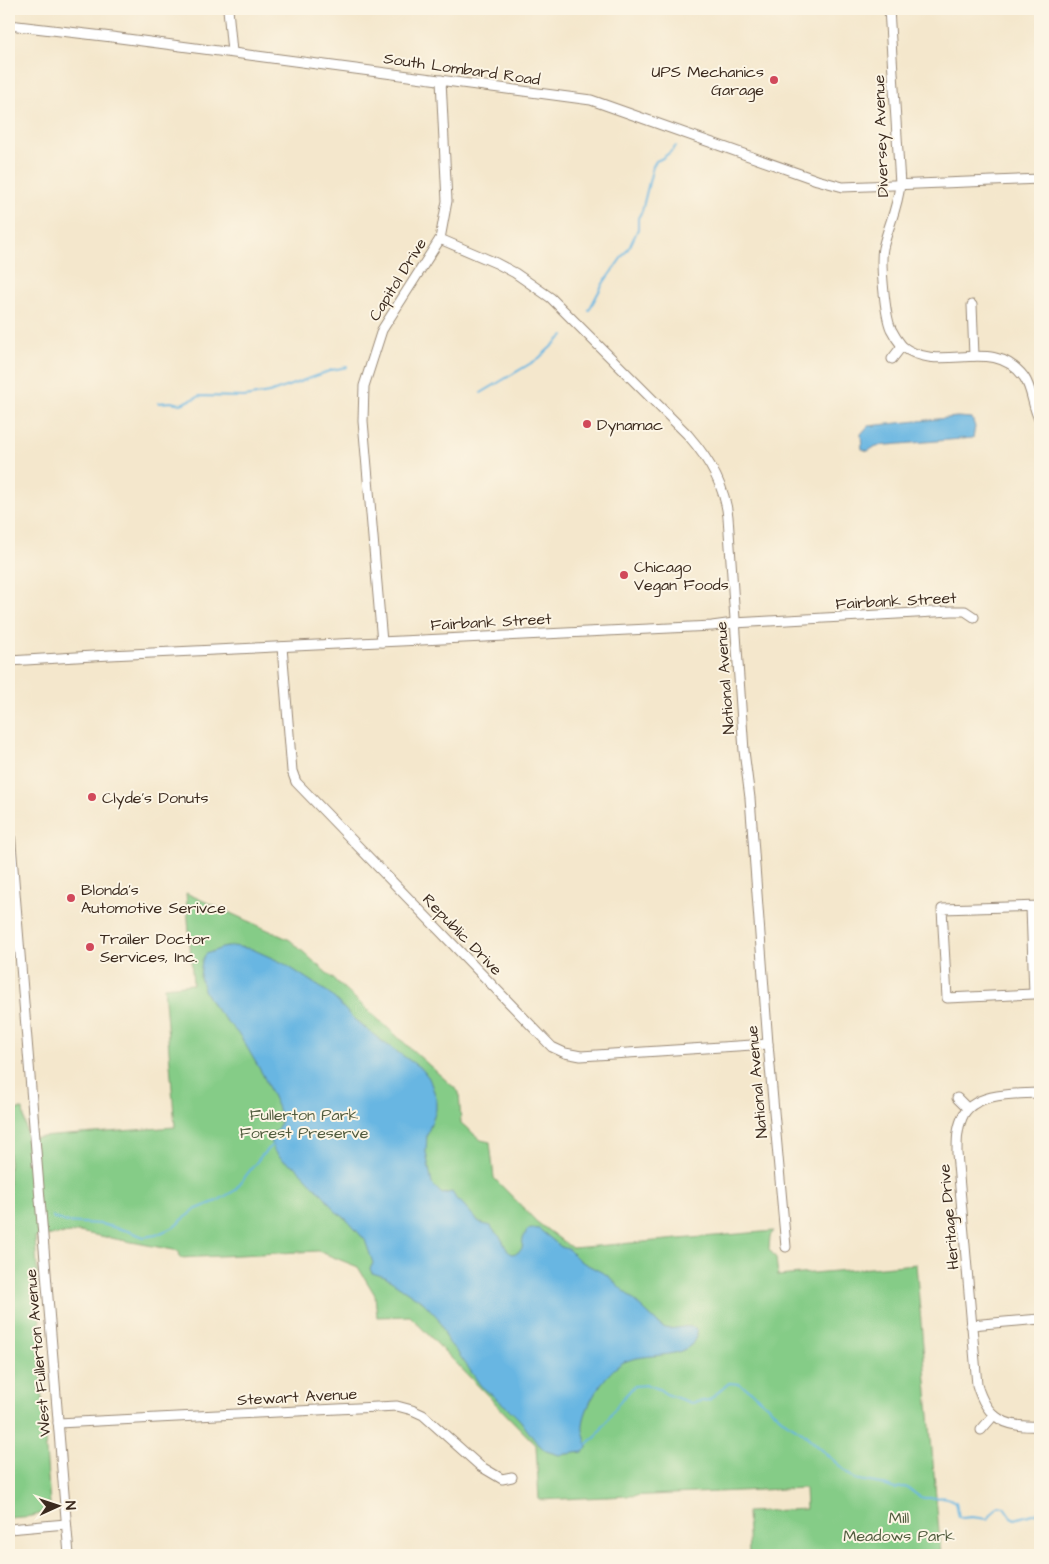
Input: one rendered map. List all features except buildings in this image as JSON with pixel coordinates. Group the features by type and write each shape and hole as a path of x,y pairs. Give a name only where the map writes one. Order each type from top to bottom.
{"street":[{"path":"228,9 232,52"},
{"name":"Diversey Avenue","path":"889,9 904,184 885,241 882,261 888,322 902,346"},
{"name":"South Lombard Road","path":"9,25 232,52 591,100 817,180 844,186 1040,179"},
{"name":"Capitol Drive","path":"382,642 363,421 364,386 386,322 440,239 447,201 441,80"},
{"name":"National Avenue","path":"440,239 515,273 551,298 703,452 718,481 727,508 744,751 751,808 768,1044 786,1247"},
{"path":"972,305 974,356"},
{"path":"892,359 902,346 910,352 930,358 942,359 974,356 1000,358 1014,367 1028,384 1040,421"},
{"name":"Fairbank Street","path":"9,662 110,655 712,626 734,623 952,611 965,611 974,616"},
{"name":"Republic Drive","path":"282,647 292,771 296,782 552,1047 565,1053 581,1056 768,1044"},
{"name":"West Fullerton Avenue","path":"9,820 68,1555"},
{"path":"1036,906 1034,994 947,998 942,910 1036,906"},
{"path":"957,1098 967,1108 974,1103 1002,1094 1040,1092"},
{"name":"Heritage Drive","path":"967,1108 957,1135 957,1153 977,1385 986,1407 994,1415 1014,1426 1040,1426"},
{"path":"971,1324 1040,1319"},
{"name":"Stewart Avenue","path":"58,1423 397,1406 423,1415 480,1466 502,1479 512,1477"},
{"path":"980,1430 994,1415"},
{"path":"9,1529 66,1524"}],"green space":[{"name":"Fullerton Park Forest Preserve","path":"186,893 290,940 459,1092 461,1123 481,1140 490,1142 494,1178 537,1222 572,1248 774,1231 770,1236 769,1249 776,1258 778,1276 916,1264 941,1555 749,1555 747,1512 806,1509 805,1488 539,1500 536,1445 410,1316 377,1317 375,1295 358,1267 318,1251 180,1258 179,1251 79,1232 35,1237 43,1410 50,1504 47,1509 38,1514 9,1518 9,1110 23,1109 27,1138 175,1127 164,987 193,984"}],"water":[{"path":"957,417 972,418 975,427 973,438 876,446 868,451 862,449 861,434 868,426"},
{"path":"233,946 252,949 283,963 329,993 355,1020 422,1069 429,1078 436,1097 436,1110 427,1135 426,1152 432,1184 442,1194 452,1192 457,1200 478,1221 491,1226 511,1254 517,1253 522,1249 523,1239 527,1230 531,1228 539,1229 561,1247 568,1249 580,1261 607,1275 661,1326 669,1329 695,1328 697,1337 688,1348 678,1352 630,1360 617,1366 610,1373 598,1389 588,1408 583,1428 587,1448 583,1452 559,1455 546,1451 536,1442 520,1420 481,1386 449,1343 438,1318 424,1303 385,1277 372,1273 370,1269 373,1263 365,1240 345,1218 335,1211 325,1197 296,1167 283,1160 274,1151 271,1140 280,1124 277,1106 263,1075 241,1037 213,1006 204,990 200,977 202,960 206,954"}],"waterway":[{"path":"589,310 604,282 630,246 638,229 638,218 642,211 653,166 656,161 662,159 676,146"},
{"path":"481,393 538,359 564,335"},
{"path":"158,403 171,402 181,404 200,396 244,397 269,393 332,370 347,367"},
{"path":"52,1217 64,1222 101,1224 144,1237 156,1235 174,1227 194,1210 217,1201 234,1191 272,1145"},
{"path":"587,1444 596,1437 618,1404 634,1386 647,1385 691,1403 709,1400 729,1383 739,1384 748,1389 786,1422 802,1432 854,1479 881,1484 895,1489 905,1487 924,1498 944,1497 956,1502 959,1517 963,1518 988,1519 998,1506 1004,1507 1011,1517 1015,1519 1036,1513 1040,1509"}],"place":[{"name":"UPS Mechanics Garage","path":"774,80"},
{"name":"Dynamac","path":"587,424"},
{"name":"Chicago Vegan Foods","path":"624,575"},
{"name":"Clyde's Donuts","path":"92,797"},
{"name":"Blonda's Automotive Serivce","path":"71,898"},
{"name":"Trailer Doctor Services, Inc.","path":"90,947"}],"park label":[{"name":"Mill Meadows Park","path":"899,1526"}]}
